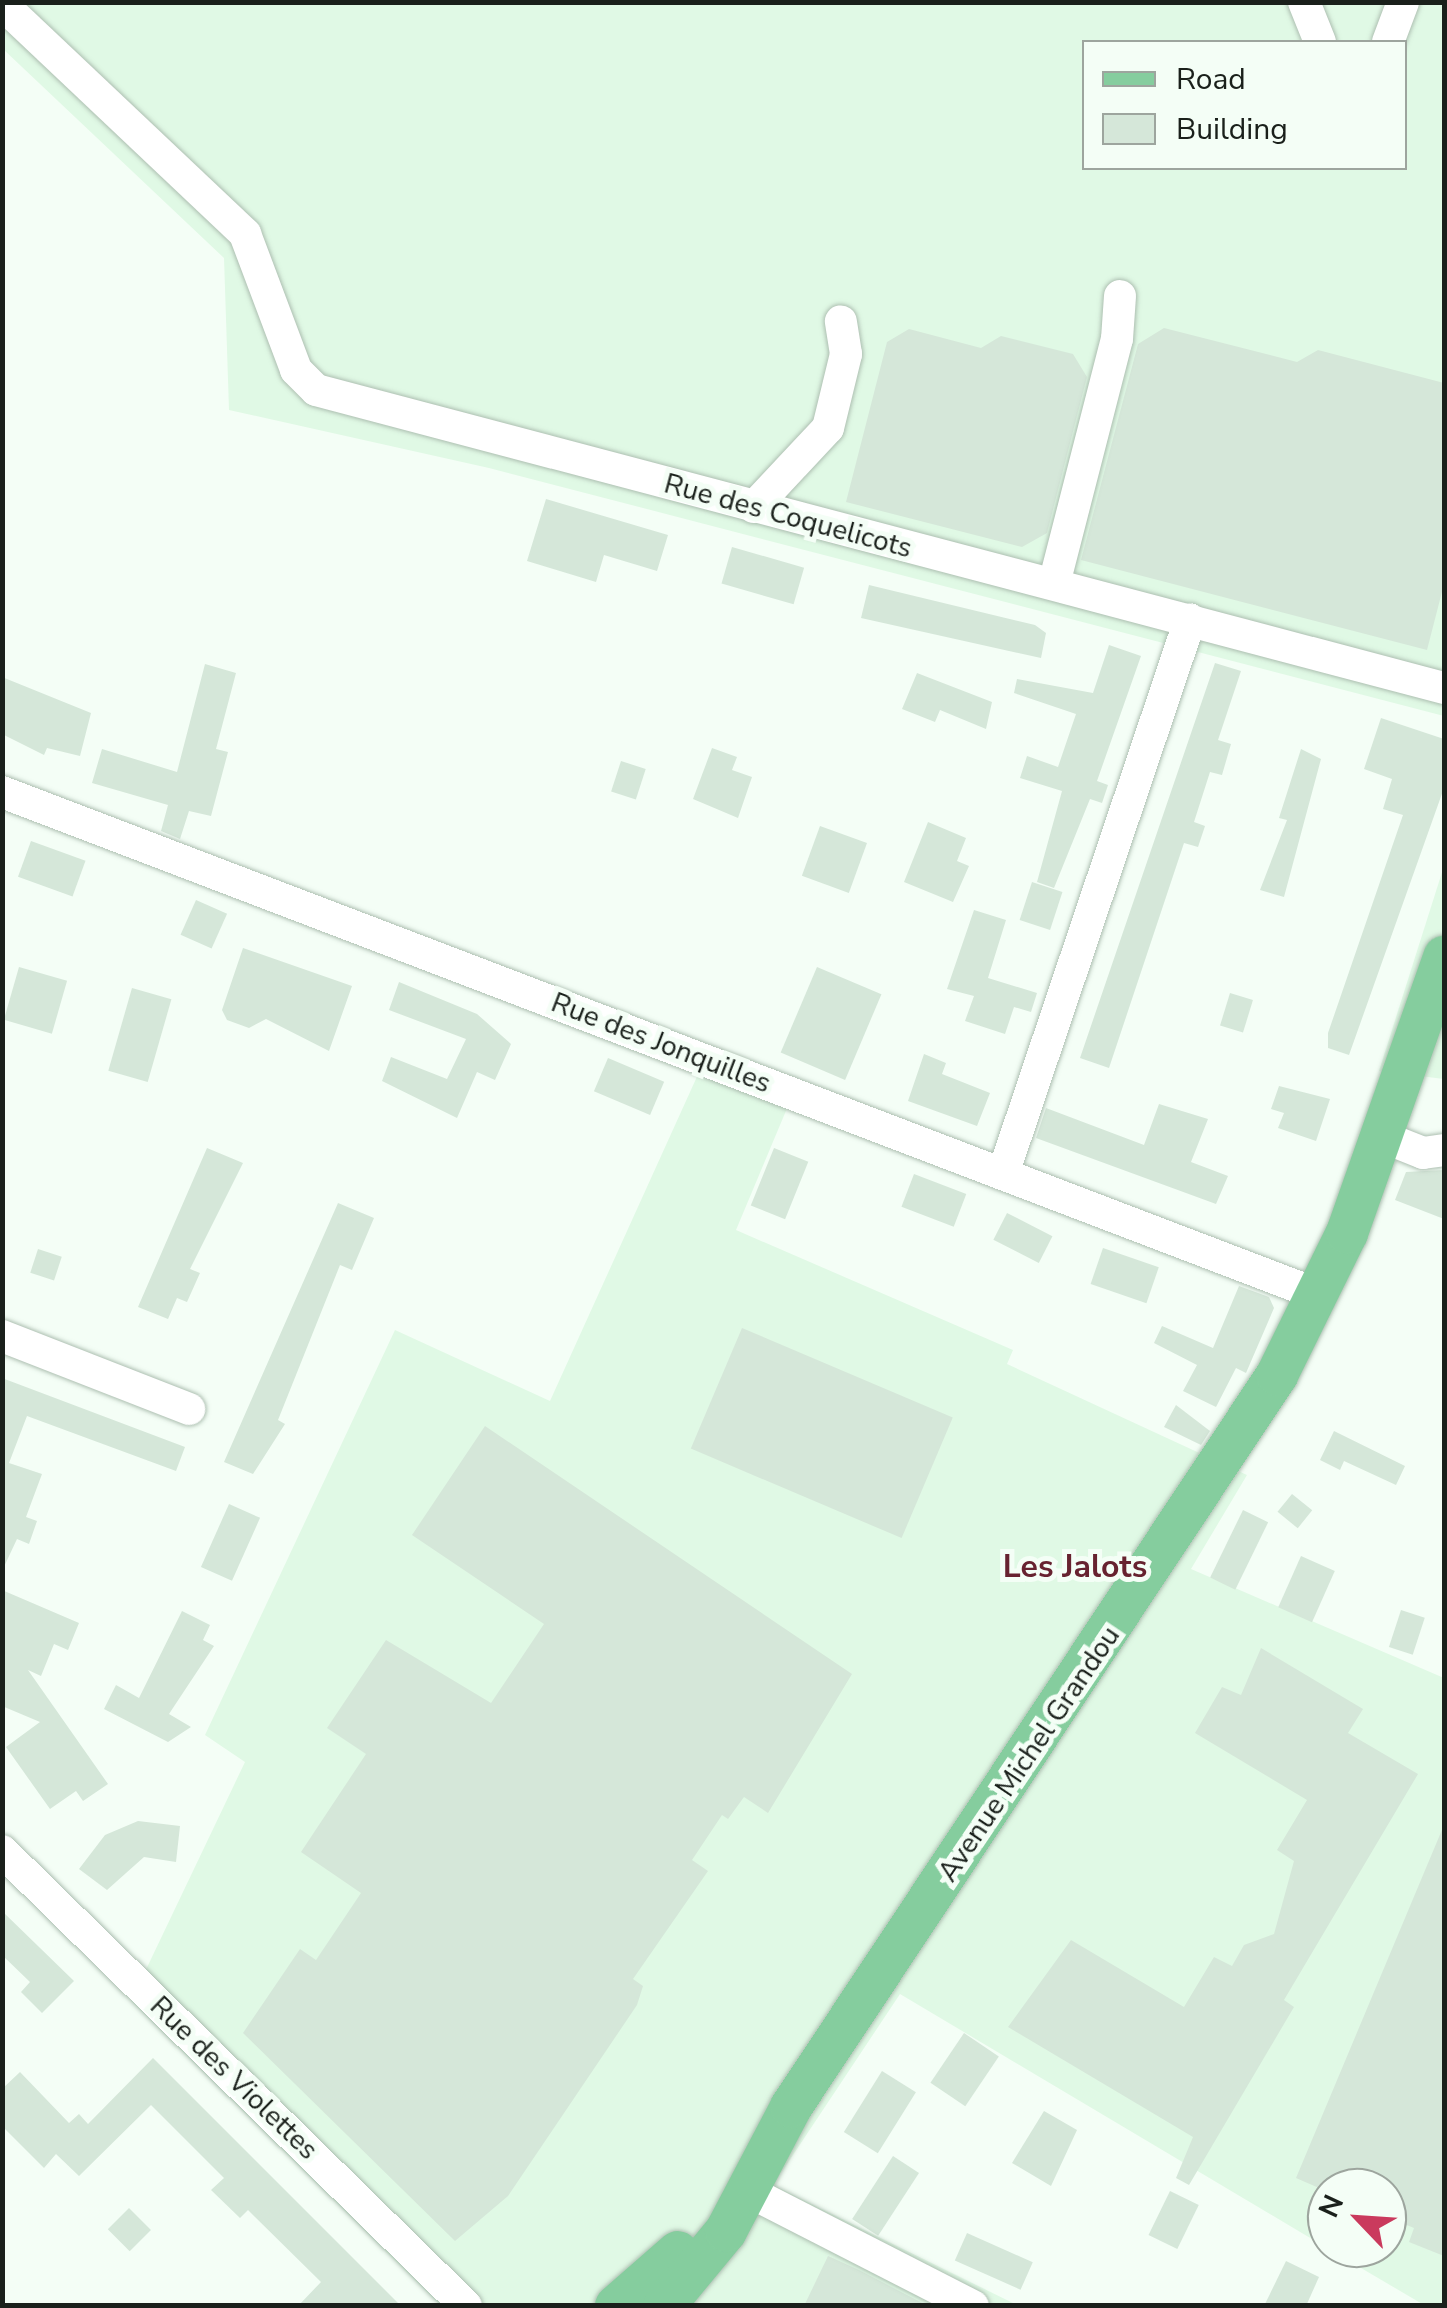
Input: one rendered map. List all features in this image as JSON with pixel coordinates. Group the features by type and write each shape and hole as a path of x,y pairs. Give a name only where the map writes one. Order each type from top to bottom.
{"main road":[{"name":"Avenue Michel Grandou","path":"664,2306 717,2243 791,2106 1226,1458 1319,1296 1384,1137 1444,956"},
{"name":"Avenue Michel Grandou","path":"616,2306 667,2267 726,2178 791,2106"}],"street":[{"path":"1304,2 1319,40"},
{"path":"1389,40 1404,2"},
{"name":"Rue des Coquelicots","path":"2,4 245,234 296,370 316,390 1444,688"},
{"path":"1054,584 1118,339 1120,296"},
{"path":"754,508 828,428 846,354 840,320"},
{"path":"1004,1172 1190,620"},
{"name":"Rue des Jonquilles","path":"2,792 1004,1172 1319,1296"},
{"path":"1384,1137 1423,1153 1444,1150"},
{"path":"2,1336 189,1409"},
{"name":"Rue des Violettes","path":"2,1851 466,2306"},
{"path":"746,2190 973,2306"}],"shaded area":[{"path":"2,3 1444,3 1444,716 489,468 229,410 224,258 3,49"},
{"path":"1444,866 1444,1079 1379,1071"},
{"path":"700,1070 788,1106 736,1230 1013,1350 1007,1364 1247,1475 1191,1569 1444,1678 1444,2305 1424,2305 1361,2268 1407,2268 1407,2168 1307,2168 1307,2236 900,1994 773,2185 1017,2305 440,2305 131,2001 245,1762 205,1735 395,1330 550,1401"}],"building":[{"path":"1164,328 1297,362 1318,350 1444,383 1444,584 1427,650 1081,560 1138,344"},
{"path":"909,329 981,348 1001,336 1073,354 1087,377 1047,533 1022,547 846,502 887,342"},
{"path":"546,499 668,535 657,571 604,555 596,582 527,561"},
{"path":"732,547 804,568 794,604 722,584"},
{"path":"869,585 1035,625 1046,633 1041,658 861,618"},
{"path":"1109,645 1141,656 1097,781 1108,785 1102,803 1090,799 1054,888 1037,882 1062,791 1020,778 1027,756 1058,767 1076,714 1014,693 1017,679 1093,693"},
{"path":"1215,663 1241,671 1218,740 1231,744 1222,775 1210,772 1194,822 1205,826 1198,847 1184,843 1109,1068 1080,1058"},
{"path":"205,664 236,673 216,749 228,752 211,816 189,811 180,839 161,831 168,805 92,783 102,749 177,772"},
{"path":"917,673 992,702 986,729 940,710 935,722 902,709"},
{"path":"2,677 91,713 80,756 47,748 44,755 2,734"},
{"path":"1381,718 1444,739 1444,788 1349,1055 1328,1048 1328,1033 1403,815 1383,809 1392,779 1364,769"},
{"path":"712,748 737,757 732,770 752,777 738,818 693,799"},
{"path":"1301,749 1321,759 1284,897 1260,890 1287,820 1279,818"},
{"path":"621,761 646,769 636,799 611,791"},
{"path":"928,822 966,838 957,861 969,866 953,902 904,882"},
{"path":"820,826 867,843 849,893 802,876"},
{"path":"31,841 86,861 73,897 18,877"},
{"path":"1032,882 1062,892 1050,930 1020,920"},
{"path":"196,900 227,914 212,949 181,935"},
{"path":"974,910 1006,920 988,978 1037,993 1031,1012 1014,1007 1005,1034 965,1021 974,996 947,989"},
{"path":"243,948 352,986 329,1051 266,1019 249,1028 227,1020 222,1010"},
{"path":"19,967 67,981 52,1034 4,1020"},
{"path":"817,967 881,994 845,1080 781,1053"},
{"path":"399,982 477,1014 511,1044 495,1080 477,1072 457,1118 382,1081 391,1057 447,1079 466,1039 389,1010"},
{"path":"132,988 171,999 148,1082 108,1071"},
{"path":"1230,993 1253,1000 1243,1033 1220,1026"},
{"path":"924,1054 946,1063 942,1074 990,1093 977,1126 908,1101"},
{"path":"608,1058 664,1082 650,1115 594,1091"},
{"path":"1279,1086 1330,1099 1316,1141 1278,1128 1284,1113 1271,1109"},
{"path":"1159,1104 1208,1119 1191,1162 1228,1176 1216,1204 1036,1138 1046,1108 1144,1145"},
{"path":"207,1148 243,1163 190,1269 200,1273 187,1302 177,1298 168,1319 138,1307"},
{"path":"774,1148 808,1162 785,1219 751,1205"},
{"path":"1444,1170 1444,1219 1395,1200 1406,1172"},
{"path":"914,1174 966,1194 954,1227 901,1207"},
{"path":"338,1203 374,1218 352,1270 340,1265 278,1420 285,1424 253,1474 224,1462"},
{"path":"1007,1213 1052,1236 1039,1263 993,1240"},
{"path":"1103,1248 1159,1267 1146,1303 1091,1284"},
{"path":"38,1249 62,1257 54,1281 30,1273"},
{"path":"1239,1286 1269,1297 1274,1308 1246,1373 1236,1368 1216,1407 1183,1391 1197,1365 1154,1343 1162,1326 1213,1348"},
{"path":"742,1328 953,1417 902,1538 691,1449"},
{"path":"2,1378 185,1447 176,1471 27,1416 9,1463 42,1474 26,1517 37,1521 29,1544 17,1539 2,1571"},
{"path":"1176,1405 1210,1431 1201,1445 1164,1427"},
{"path":"485,1426 852,1674 768,1813 744,1797 728,1819 722,1815 692,1860 708,1871 633,1979 643,1986 637,2005 508,2196 455,2241 243,2033 300,1949 316,1960 361,1893 301,1852 366,1754 327,1728 386,1640 491,1703 544,1624 412,1535"},
{"path":"1334,1431 1405,1466 1396,1485 1344,1461 1340,1470 1320,1460"},
{"path":"1292,1494 1312,1510 1298,1528 1278,1512"},
{"path":"229,1504 260,1518 232,1581 201,1567"},
{"path":"1243,1510 1268,1522 1235,1590 1210,1577"},
{"path":"1301,1556 1335,1571 1312,1622 1278,1607"},
{"path":"2,1590 79,1623 68,1650 54,1644 41,1676 28,1670 108,1784 83,1801 76,1791 50,1809 6,1747 40,1722 2,1706"},
{"path":"1401,1610 1425,1618 1413,1655 1389,1647"},
{"path":"182,1611 210,1625 203,1640 214,1646 169,1714 191,1727 168,1742 104,1709 116,1685 139,1698"},
{"path":"1261,1648 1363,1709 1348,1733 1418,1774 1284,2000 1294,2007 1189,2185 1176,2178 1193,2137 1008,2027 1071,1940 1184,2007 1214,1957 1232,1966 1244,1945 1274,1934 1294,1861 1277,1850 1307,1800 1195,1733 1222,1687 1241,1695"},
{"path":"138,1821 180,1826 176,1862 144,1857 107,1890 79,1869 105,1835"},
{"path":"1444,1825 1444,2256 1409,2242 1414,2228 1407,2225 1407,2168 1307,2168 1307,2183 1296,2178"},
{"path":"2,1911 74,1981 42,2013 21,1992 30,1982 2,1955"},
{"path":"964,2033 999,2056 965,2106 930,2083"},
{"path":"153,2058 401,2306 298,2306 321,2282 248,2210 240,2218 211,2190 224,2178 151,2105 79,2176 56,2154 44,2168 2,2126 2,2089 20,2072 69,2123 79,2114 88,2124"},
{"path":"882,2071 916,2092 878,2153 844,2132"},
{"path":"1044,2111 1077,2130 1051,2186 1012,2163"},
{"path":"893,2156 919,2173 878,2236 852,2219"},
{"path":"1170,2191 1199,2205 1177,2249 1149,2235"},
{"path":"129,2208 151,2230 130,2251 108,2229"},
{"path":"967,2233 1033,2262 1021,2290 955,2260"},
{"path":"828,2256 859,2270 928,2306 804,2306"},
{"path":"1286,2261 1319,2277 1306,2306 1264,2306"}],"district":[{"name":"Les Jalots","path":"1075,1567"}]}
